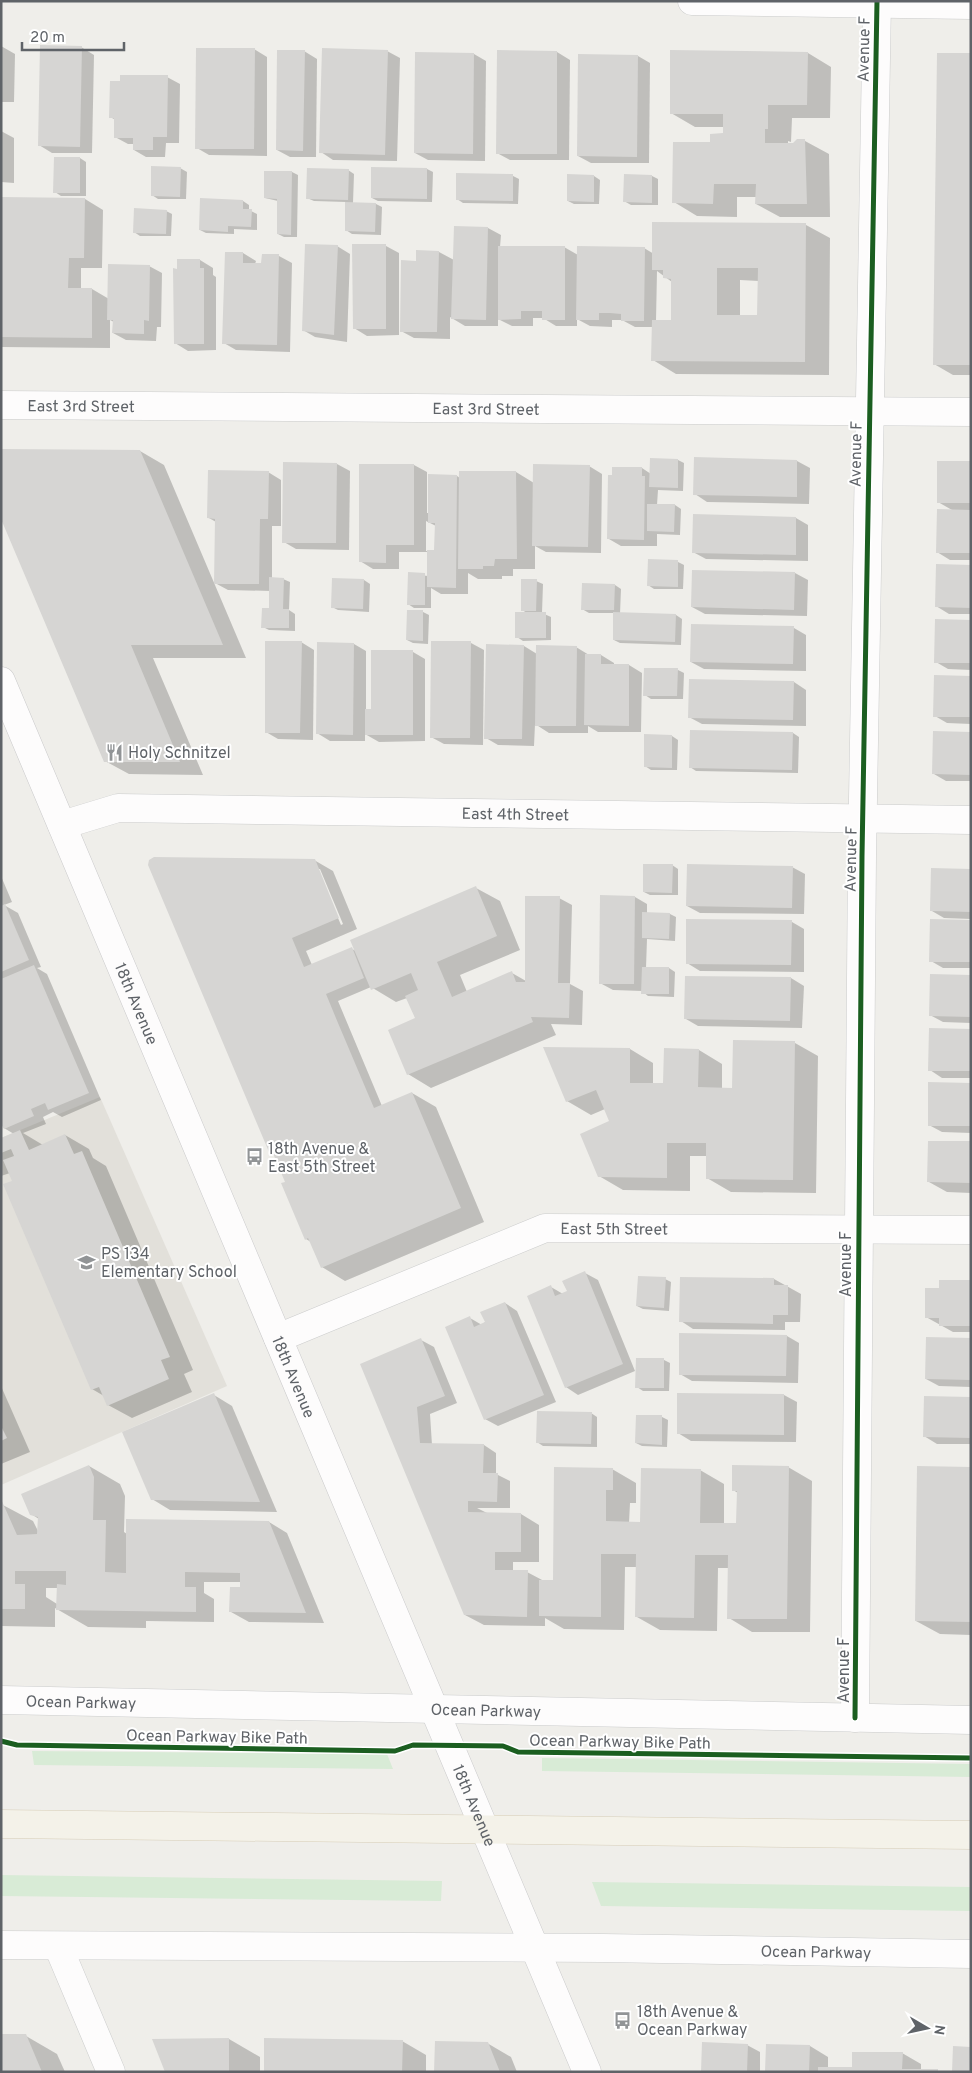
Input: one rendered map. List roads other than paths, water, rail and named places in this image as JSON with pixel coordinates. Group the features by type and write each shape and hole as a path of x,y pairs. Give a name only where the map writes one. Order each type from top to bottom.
{"main road":[{"path":"1,1824 971,1835"}],"street":[{"path":"692,1 877,2 971,5"},
{"name":"Avenue F","path":"855,1718 858,1228 868,410 877,2"},
{"name":"East 3rd Street","path":"1,405 971,412"},
{"name":"18th Avenue","path":"1,680 434,1709 451,1745 587,2072"},
{"name":"East 4th Street","path":"62,825 118,808 971,820"},
{"name":"East 5th Street","path":"278,1338 545,1228 971,1230"},
{"name":"Ocean Parkway","path":"1,1700 971,1720"},
{"name":"Ocean Parkway","path":"1,1945 535,1948 971,1954"},
{"path":"58,1946 111,2072"}],"place":[{"name":"Holy Schnitzel","path":"114,752"},
{"name":"18th Avenue & East 5th Street","path":"254,1157"},
{"name":"PS 134 Elementary School","path":"87,1262"},
{"name":"18th Avenue & Ocean Parkway","path":"623,2020"}]}
